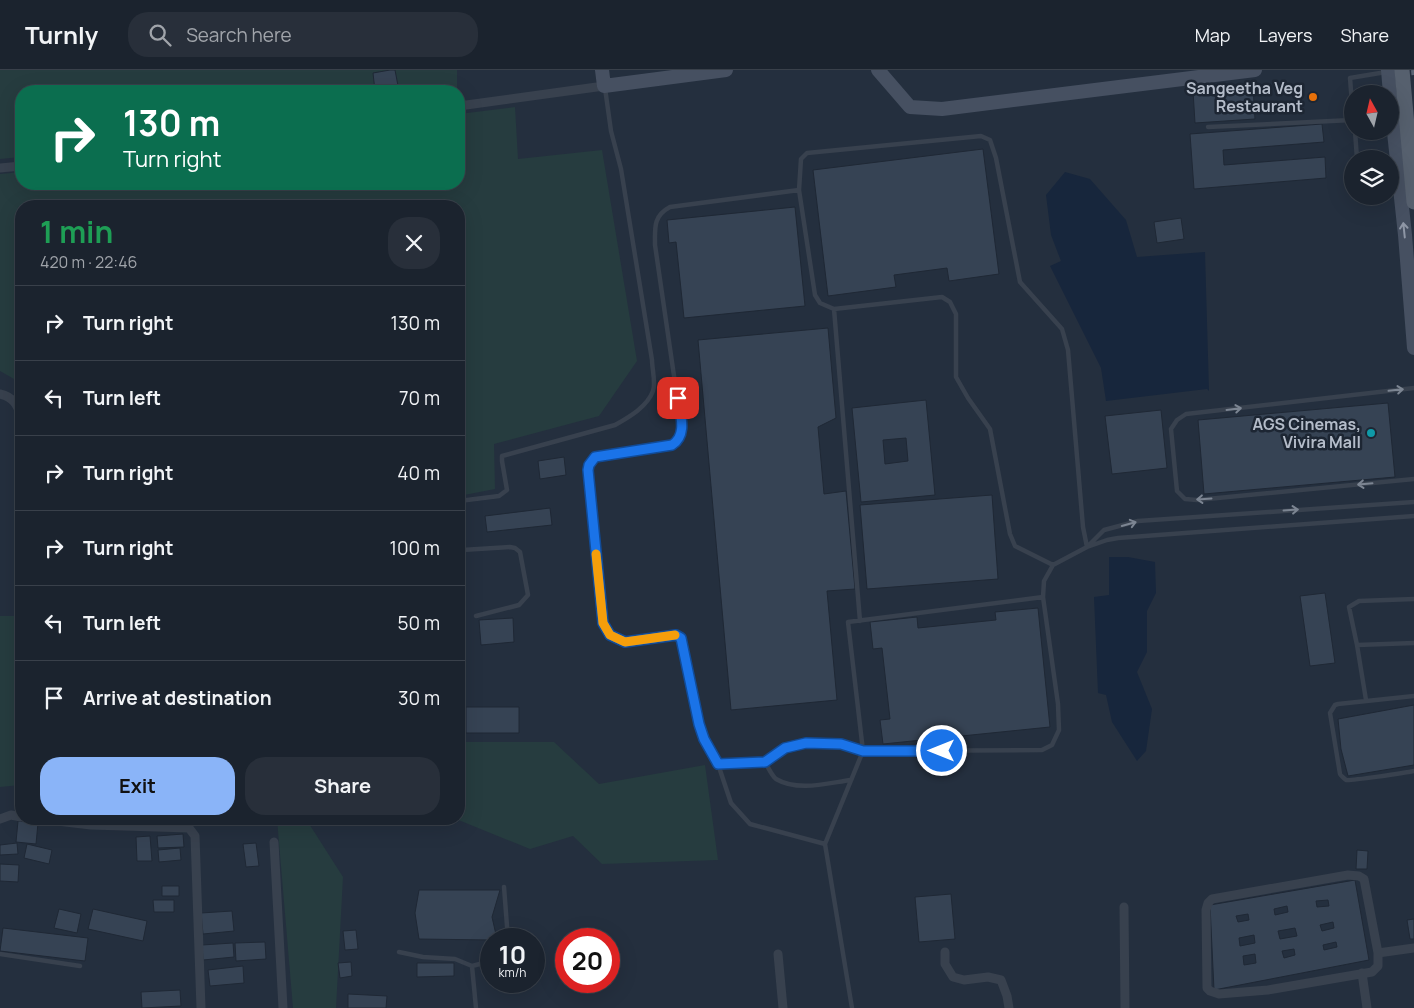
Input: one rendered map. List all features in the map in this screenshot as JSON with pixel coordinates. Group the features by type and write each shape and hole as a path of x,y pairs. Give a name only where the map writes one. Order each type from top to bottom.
{"main road":[{"path":"1392,71 1414,202"}],"street":[{"path":"602,70 604,86"},
{"path":"465,105 726,70"},
{"path":"878,70 910,107 942,109 1255,70"},
{"path":"1391,85 1392,71"},
{"path":"0,168 15,167"},
{"path":"1399,198 1405,234 1414,348"},
{"path":"0,394 15,402"},
{"path":"0,819 15,815"},
{"path":"91,825 189,828 192,831 195,836 201,1008"},
{"path":"274,842 283,1008"},
{"path":"1348,875 1359,876 1364,879 1378,954 1378,966 1372,972 1268,990 1219,994 1207,988 1206,910 1208,903 1212,899 1348,875"},
{"path":"1124,907 1124,1008"},
{"path":"1378,954 1414,948"},
{"path":"945,952 945,964 953,977 964,980 988,977 1001,980 1009,1008"},
{"path":"778,954 783,1008"},
{"path":"1362,974 1368,1008"}],"lane":[{"path":"1351,85 1350,78 1392,71"},
{"path":"465,500 500,496 507,490 502,456 615,425 629,417 645,403 653,390 650,350 621,169 604,86"},
{"path":"1208,126 1344,120"},
{"path":"1053,565 1016,546 1010,534 990,429 956,377 956,314 950,302 942,297 834,309 820,303 815,295 799,190 801,160 807,153 981,136 990,140 996,158 1020,282 1062,329 1068,350 1083,527 1087,547"},
{"path":"799,190 670,207 657,218 655,245 682,431 676,442 672,445 595,457 588,470 603,623 610,635 625,642 676,635 681,638 699,724 704,739 718,764 731,803 750,824 824,844"},
{"path":"834,309 860,620"},
{"path":"1414,388 1186,414 1177,420 1171,429 1177,491 1185,499 1197,500 1414,479"},
{"path":"1087,547 1104,530 1138,521 1414,502"},
{"path":"718,764 765,762 785,748 806,743 841,744 863,751 1042,750 1052,745 1059,730 1058,704 1043,598 1044,581 1053,565 1087,547 1118,538 1414,516"},
{"path":"465,550 510,546 515,548 520,552 528,595 519,605 476,616"},
{"path":"852,1008 824,844 863,751 848,622 1043,598"},
{"path":"1366,700 1349,607 1359,602 1414,598"},
{"path":"1357,645 1414,643"},
{"path":"1414,696 1338,704 1330,712 1340,774 1346,780 1353,781 1414,772"},
{"path":"765,762 775,778 793,785 816,785 852,780"},
{"path":"504,887 507,928"},
{"path":"399,952 423,957 455,959 472,966 480,963"},
{"path":"0,954 80,966"},
{"path":"472,966 476,1008"}],"green space":[{"path":"0,70 457,70 457,85 15,85 15,158 0,159"},
{"path":"515,107 518,159 602,150 637,361 599,416 494,444 495,489 465,495 465,200 15,200 15,380 0,371 0,174 15,173 15,190 465,190 465,113"},
{"path":"0,616 15,616 15,786 0,787"},
{"path":"465,742 554,742 599,784 705,765 718,860 602,864 573,836 530,849 465,823"},
{"path":"278,825 310,825 343,877 336,1008 293,1008"}],"water":[{"path":"1065,172 1090,179 1126,220 1137,257 1205,252 1209,391 1207,389 1106,401 1101,368 1050,266 1061,261 1051,235 1046,195"},
{"path":"1109,557 1128,557 1155,562 1156,593 1147,611 1147,652 1137,672 1152,709 1146,751 1137,761 1112,722 1106,695 1098,693 1094,597 1109,595"}],"building":[{"path":"395,70 398,85 374,85 373,73"},
{"path":"1253,87 1255,119 1195,123 1193,91"},
{"path":"1322,124 1324,142 1223,150 1224,165 1325,157 1326,178 1194,189 1190,134"},
{"path":"983,149 999,274 949,281 947,268 894,275 896,287 828,296 813,170"},
{"path":"795,207 805,306 684,318 676,242 669,243 667,220"},
{"path":"1181,218 1184,239 1157,243 1154,222"},
{"path":"828,328 836,418 818,427 824,494 846,491 855,589 827,591 837,700 731,710 698,340"},
{"path":"926,400 935,495 861,502 852,408","holes":["906,438 908,461 885,464 883,440"]},
{"path":"1388,403 1395,477 1204,494 1198,420"},
{"path":"1161,410 1167,468 1112,474 1105,416"},
{"path":"564,457 566,475 540,479 538,461"},
{"path":"992,495 998,579 867,589 860,505"},
{"path":"550,508 552,525 487,532 485,516"},
{"path":"1325,593 1335,663 1310,666 1300,596"},
{"path":"1038,608 1050,727 883,744 880,720 890,719 882,648 873,649 870,622 917,617 918,628 996,620 995,612"},
{"path":"513,618 514,642 481,645 479,620"},
{"path":"1414,705 1414,765 1348,776 1341,749 1338,719"},
{"path":"466,707 519,707 519,733 466,733"},
{"path":"18,825 38,825 36,844 16,842"},
{"path":"183,834 184,847 158,848 157,836"},
{"path":"150,836 152,861 137,861 136,837"},
{"path":"17,843 18,854 0,855 0,845"},
{"path":"256,843 259,866 246,867 243,844"},
{"path":"27,844 52,850 49,864 24,858"},
{"path":"180,848 181,860 159,862 158,850"},
{"path":"1357,850 1368,851 1367,869 1356,869"},
{"path":"0,864 19,865 18,882 0,881"},
{"path":"1355,880 1369,960 1214,990 1210,905","holes":["1328,900 1329,906 1317,907 1316,901","1287,906 1288,912 1275,915 1274,909","1248,914 1249,920 1238,922 1236,916","1333,922 1334,928 1322,931 1320,925","1295,928 1297,936 1280,939 1278,931","1254,935 1255,943 1240,946 1239,938","1336,942 1337,947 1324,950 1323,945","1294,949 1295,955 1284,958 1282,951","1255,954 1256,963 1244,965 1243,956"]},
{"path":"162,886 179,886 179,896 162,896"},
{"path":"419,890 500,890 492,917 494,928 480,928 480,940 419,939 415,913"},
{"path":"951,894 955,939 919,942 915,897"},
{"path":"153,900 174,900 174,912 154,912"},
{"path":"59,909 81,914 77,933 54,928"},
{"path":"93,909 147,921 143,941 88,929"},
{"path":"232,911 234,931 203,934 201,913"},
{"path":"1414,919 1414,939 1410,939 1407,920"},
{"path":"3,928 88,938 85,961 0,951"},
{"path":"356,930 358,949 345,950 343,931"},
{"path":"265,942 266,959 236,961 235,943"},
{"path":"233,943 234,957 203,960 202,945"},
{"path":"351,962 352,976 340,978 338,963"},
{"path":"417,963 454,963 454,976 417,977"},
{"path":"243,966 244,983 210,986 208,970"},
{"path":"180,990 181,1006 142,1008 141,992"},
{"path":"348,994 387,996 386,1008 348,1008"}],"railway":[{"path":"1413,70 1414,80"}],"slow traffic":[{"path":"596,554 603,623 610,635 625,642 675,635"}],"place":[{"name":"Sangeetha Veg Restaurant","path":"1313,97"},
{"name":"AGS Cinemas, Vivira Mall","path":"1371,433"}],"route":[{"path":"678,398 682,431 676,442 672,445 595,457 589,465 603,623 610,635 625,642 676,635 681,638 684,645 699,724 704,739 718,764 765,762 785,748 806,743 841,744 863,751 942,751"}]}
